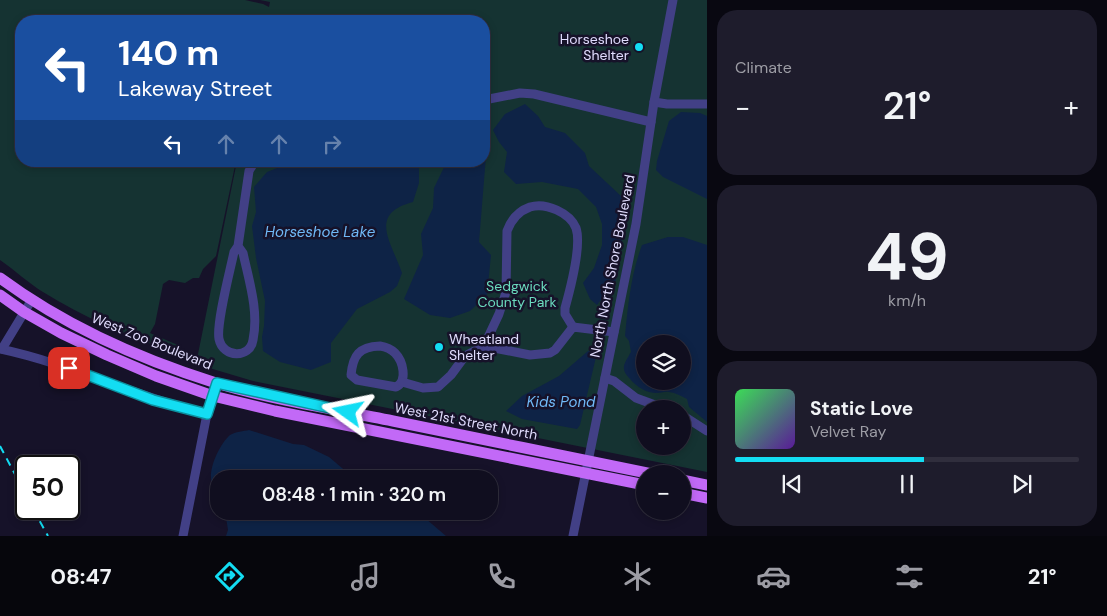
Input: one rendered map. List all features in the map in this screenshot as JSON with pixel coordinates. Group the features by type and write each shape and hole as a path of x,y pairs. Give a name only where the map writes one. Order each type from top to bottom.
{"main road":[{"name":"West Zoo Boulevard","path":"0,278 31,301 78,327 116,345 217,383"},
{"name":"West Zoo Boulevard","path":"0,295 24,312 107,356 213,396"},
{"name":"West 21st Street North","path":"217,383 303,403 636,471"},
{"name":"West 21st Street North","path":"213,396 274,411 636,483"},
{"path":"691,482 707,485"},
{"path":"691,495 707,498"}],"street":[{"name":"North North Shore Boulevard","path":"573,536 636,224 654,102 672,0"},
{"path":"490,99 520,93 534,94 651,122"},
{"path":"654,102 666,104 707,104"},
{"path":"238,246 243,253 254,303 255,324 253,340 249,349 240,354 234,354 222,347 218,333 234,252 238,246 246,185 252,167"},
{"path":"402,382 423,388 438,387 451,375 465,356 484,346 499,314 506,292 507,231 515,217 530,207 538,206 555,210 569,218 576,230 575,263 565,308 565,314 573,327"},
{"path":"31,301 1,349 83,372 153,400 207,414"},
{"path":"573,327 614,332"},
{"path":"484,346 530,355 550,352 555,350 573,327"},
{"path":"367,347 386,347 396,354 399,360 404,378 402,382 396,387 357,380 351,376 357,354 367,347"},
{"path":"605,378 614,381 641,400"},
{"path":"183,535 207,414 217,383"},
{"path":"691,421 707,431"}],"green space":[{"name":"Sedgwick County Park","path":"0,0 245,0 269,7 270,2 260,0 707,0 707,472 691,469 691,465 672,465 253,381 196,364 236,167 490,167 490,15 15,15 15,167 235,167 216,256 203,269 199,278 193,278 185,283 169,280 163,284 155,324 150,333 180,346 170,351 121,332 58,301 37,288 0,260"}],"water":[{"path":"525,104 538,116 545,127 565,133 585,153 589,166 622,197 624,224 619,259 612,269 616,280 597,305 590,299 583,283 594,268 602,245 602,224 596,207 578,189 542,182 516,184 504,172 507,152 493,130 505,114"},
{"path":"681,112 700,113 707,116 707,199 663,177 656,170 669,121"},
{"name":"Horseshoe Lake","path":"280,167 419,167 419,183 413,202 399,207 390,214 387,222 386,231 402,273 397,286 390,292 357,309 331,343 331,362 311,370 280,362 263,351 262,337 265,301 256,258 252,226 256,212 254,187 267,172"},
{"path":"444,167 485,167 479,242 491,255 487,295 470,311 450,318 430,315 404,299 423,255 421,234 433,208 434,188"},
{"path":"668,237 683,237 707,245 707,422 691,409 691,400 672,392 653,393 644,390 691,390 691,335 636,335 636,385 625,372 625,362 631,352 629,341 625,336 635,267 642,245"},
{"name":"Kids Pond","path":"588,351 593,352 596,357 580,425 577,429 522,419 506,411 522,396 559,376"},
{"path":"249,430 293,444 304,445 329,457 344,470 212,470 216,455 223,444 230,435"},
{"path":"226,520 427,520 446,536 226,536 228,530"}],"railway":[{"path":"0,446 15,474"},
{"path":"39,520 48,536"}],"place":[{"name":"Horseshoe Shelter","path":"639,47"},
{"name":"Wheatland Shelter","path":"439,347"}],"route":[{"path":"69,368 153,400 207,414 217,383 348,412"}]}
